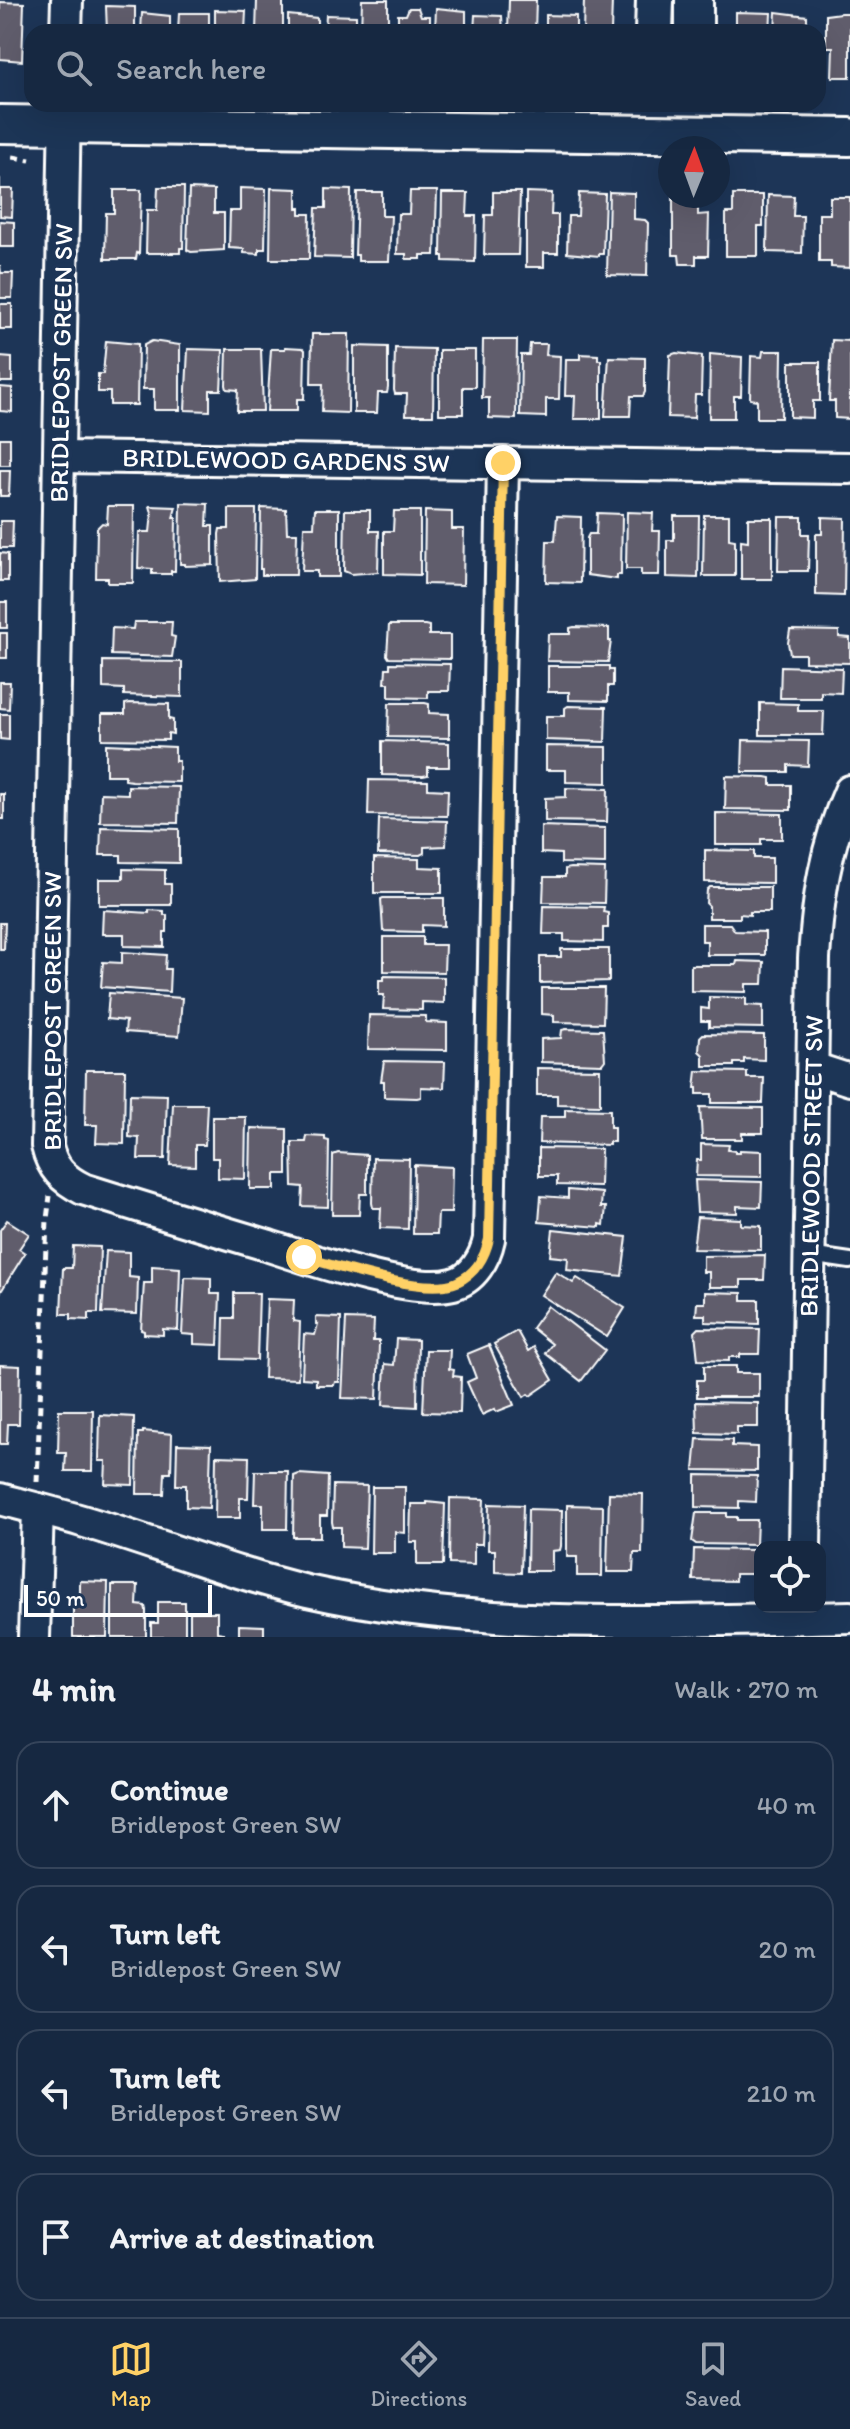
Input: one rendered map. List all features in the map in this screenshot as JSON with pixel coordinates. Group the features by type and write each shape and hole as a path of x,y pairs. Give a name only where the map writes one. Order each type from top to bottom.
{"street":[{"path":"66,24 67,0"},
{"path":"654,24 655,0"},
{"path":"694,0 694,24"},
{"path":"4,141 64,114 693,119 850,137"},
{"name":"BRIDLEPOST GREEN SW","path":"64,114 47,1146 54,1168 69,1182 83,1189 356,1272 437,1286 455,1283 479,1264 489,1239 503,463"},
{"name":"BRIDLEWOOD GARDENS SW","path":"59,457 850,468"},
{"name":"BRIDLEWOOD STREET SW","path":"805,1541 814,958 821,881 839,815 850,791"},
{"path":"813,1068 850,1080"},
{"path":"0,1499 308,1591 494,1627 779,1613"},
{"path":"34,1637 38,1509"},
{"path":"813,1613 850,1617"}],"lane":[{"path":"809,1255 850,1261"}],"path":[{"path":"4,141 30,160"},
{"path":"38,1509 47,1219 54,1168"}],"building":[{"path":"257,0 283,0 283,24 256,24"},
{"path":"362,0 388,0 388,24 361,24"},
{"path":"509,0 536,0 535,24 508,24"},
{"path":"584,0 612,0 611,24 583,24"},
{"path":"0,2 24,3 22,61 0,59"},
{"path":"106,6 135,7 135,24 107,24"},
{"path":"409,8 418,8 421,16 430,16 430,24 398,24 398,15 406,15"},
{"path":"436,8 466,11 466,24 435,24"},
{"path":"215,10 246,11 245,24 215,24"},
{"path":"736,12 771,13 770,24 736,24"},
{"path":"776,12 807,16 807,24 775,24"},
{"path":"142,13 170,16 170,24 141,24"},
{"path":"179,13 209,13 209,24 178,24"},
{"path":"850,13 850,77 832,77 833,47 826,47 826,15"},
{"path":"288,15 317,18 317,24 288,24"},
{"path":"326,15 356,16 356,24 325,24"},
{"path":"475,15 502,16 502,24 474,24"},
{"path":"546,15 576,16 576,24 546,24"},
{"path":"158,187 184,187 183,248 180,248 180,253 146,253 147,210 157,210"},
{"path":"240,188 266,189 265,249 259,249 259,254 229,248 230,211 240,211"},
{"path":"271,188 297,189 300,214 310,214 309,259 270,259"},
{"path":"0,189 13,189 12,217 0,216"},
{"path":"189,189 214,190 214,213 224,213 224,250 187,250"},
{"path":"326,189 351,190 350,258 314,257 316,208 326,208"},
{"path":"114,190 141,190 139,254 136,259 105,259 106,213 114,213"},
{"path":"410,191 437,191 435,255 421,255 421,259 406,259 406,254 397,254 398,214 409,214"},
{"path":"357,192 382,192 382,216 391,216 389,261 358,261 358,255 355,255"},
{"path":"493,192 520,192 518,255 484,255 485,215 493,215"},
{"path":"526,192 552,193 551,215 558,215 558,253 544,253 544,267 526,267"},
{"path":"609,192 634,193 634,219 648,223 647,276 607,275"},
{"path":"442,193 468,193 467,216 476,216 475,262 443,261"},
{"path":"579,193 605,194 603,254 599,256 567,253 568,216 578,216"},
{"path":"733,195 763,195 763,226 758,226 758,256 726,256 726,213 733,213"},
{"path":"768,195 794,196 793,216 803,216 802,253 767,252"},
{"path":"830,197 850,197 850,268 831,267 831,262 819,262 819,214 830,214"},
{"path":"673,208 698,208 698,215 709,214 708,256 696,256 696,264 680,264 679,255 673,255"},
{"path":"0,221 14,222 14,247 0,247"},
{"path":"0,265 1,273 13,273 12,298 0,298"},
{"path":"0,304 12,304 12,329 0,329"},
{"path":"312,334 349,334 348,413 322,412 323,384 311,384"},
{"path":"483,340 517,340 516,419 489,418 489,398 482,398"},
{"path":"832,340 850,341 850,419 835,418 835,401 829,401"},
{"path":"106,341 138,344 137,405 110,405 110,392 98,392 98,374 103,374"},
{"path":"152,341 180,345 180,410 154,410 154,389 143,389 144,345"},
{"path":"530,344 547,344 546,355 560,356 559,399 546,399 546,417 520,416 521,355 529,355"},
{"path":"354,346 388,347 388,388 387,393 378,393 377,413 354,413"},
{"path":"285,347 305,350 304,399 297,399 297,411 267,411 271,349"},
{"path":"395,348 434,349 433,415 406,415 407,394 395,394 394,390"},
{"path":"188,349 223,350 221,390 210,390 210,411 185,410"},
{"path":"227,349 261,349 263,411 237,411 238,390 227,389 226,385"},
{"path":"439,350 475,350 475,387 463,387 463,414 439,414"},
{"path":"763,351 782,351 781,418 757,418 757,400 750,399 751,356 762,357"},
{"path":"580,354 598,355 598,360 601,360 601,419 574,419 575,396 565,396 566,359 580,359"},
{"path":"710,354 742,357 741,396 734,396 734,418 709,418"},
{"path":"670,355 702,356 701,395 695,395 694,418 668,417"},
{"path":"0,357 12,358 12,382 0,382"},
{"path":"609,357 645,358 645,392 643,396 631,396 630,416 605,416"},
{"path":"790,362 820,362 820,401 813,401 813,418 790,417"},
{"path":"0,387 12,388 12,412 0,411"},
{"path":"0,438 10,438 10,465 0,465"},
{"path":"0,470 10,470 9,496 0,496"},
{"path":"181,503 208,504 207,526 213,526 213,565 180,564"},
{"path":"108,506 134,506 133,583 108,583 108,578 96,578 97,528 102,523 107,524"},
{"path":"150,506 176,507 173,518 176,518 175,571 171,574 152,574 152,569 138,568 139,532 150,532"},
{"path":"261,508 286,509 287,533 297,533 296,575 262,575"},
{"path":"229,509 256,509 255,579 220,582 219,534 220,529 229,529"},
{"path":"315,509 339,509 339,577 317,577 317,571 302,571 304,527 314,527"},
{"path":"345,510 370,510 370,531 379,531 378,572 351,574 344,571"},
{"path":"394,511 420,511 420,575 384,574 384,531 393,531"},
{"path":"425,511 452,512 452,529 464,529 463,585 424,584"},
{"path":"627,512 653,513 652,531 660,531 659,575 641,575 641,569 626,569"},
{"path":"597,513 622,514 621,575 617,575 617,579 587,575 587,538 589,534 596,534"},
{"path":"704,515 729,515 729,539 735,540 735,576 703,576"},
{"path":"557,516 581,517 580,583 546,582 547,541 555,541"},
{"path":"674,516 699,516 698,578 667,577 667,540 674,540"},
{"path":"779,517 802,517 802,534 809,534 808,571 778,571"},
{"path":"822,517 845,518 844,596 816,595 816,534 822,534"},
{"path":"748,518 772,518 772,579 741,579 741,540 748,541"},
{"path":"0,521 13,521 12,548 0,548"},
{"path":"0,553 8,554 8,581 0,581"},
{"path":"0,602 7,602 7,628 0,628"},
{"path":"134,622 172,622 171,636 175,637 172,657 111,655 112,628 133,629"},
{"path":"389,625 425,625 429,626 429,635 450,635 450,659 389,658"},
{"path":"570,628 609,628 608,662 547,661 548,634 570,634"},
{"path":"790,630 839,631 839,637 850,638 850,663 805,662 805,654 790,654"},
{"path":"0,633 7,633 7,658 0,658"},
{"path":"103,661 182,662 182,697 124,695 124,689 103,688"},
{"path":"390,663 450,664 449,691 428,691 428,698 389,697 389,683 385,683 386,668 390,668"},
{"path":"548,666 609,666 609,670 613,670 613,686 608,686 608,701 569,700 569,692 548,692"},
{"path":"781,666 842,668 841,693 821,692 821,698 780,698"},
{"path":"0,682 10,682 9,709 0,708"},
{"path":"389,703 425,703 429,704 429,713 449,714 449,738 388,737"},
{"path":"760,703 798,704 798,711 824,711 823,735 760,735"},
{"path":"125,704 169,704 173,734 168,733 168,740 102,739 102,714 125,714"},
{"path":"568,706 606,707 605,742 546,740 546,716 565,716"},
{"path":"0,714 9,714 9,740 0,739"},
{"path":"743,740 809,741 808,766 788,765 788,772 742,772"},
{"path":"382,741 449,743 449,767 428,767 428,775 423,776 382,775"},
{"path":"106,744 175,747 179,782 132,781 125,780 125,775 106,775"},
{"path":"546,746 607,747 607,783 566,782 566,770 546,770"},
{"path":"726,776 766,777 771,778 771,785 791,785 791,810 725,809"},
{"path":"369,780 428,781 428,789 448,790 447,816 368,815"},
{"path":"128,786 179,787 178,823 100,822 101,793 128,794"},
{"path":"566,788 608,789 607,822 545,821 545,798 566,797"},
{"path":"0,794 4,794 4,819 0,819"},
{"path":"716,813 782,814 782,839 761,839 761,845 716,845"},
{"path":"379,819 447,821 446,846 424,847 424,853 420,855 378,854"},
{"path":"541,826 605,828 605,864 561,863 561,854 541,853"},
{"path":"101,827 179,829 179,863 121,862 121,855 100,855"},
{"path":"705,850 754,851 754,858 772,858 772,883 705,882"},
{"path":"374,858 419,859 419,867 442,868 442,893 374,893"},
{"path":"123,869 165,870 165,884 171,884 171,905 99,905 99,879 123,879"},
{"path":"565,869 605,869 604,903 543,902 544,877 565,877"},
{"path":"710,887 770,887 770,912 740,914 740,918 709,918 706,903"},
{"path":"383,898 444,898 444,926 422,925 422,932 383,931"},
{"path":"544,906 604,907 603,912 608,913 608,928 603,928 603,942 564,941 564,934 543,934"},
{"path":"103,910 164,911 167,915 167,932 164,932 164,947 124,946 124,934 102,934"},
{"path":"0,923 5,923 4,949 0,949"},
{"path":"702,924 730,924 735,931 765,932 765,955 707,955 707,941 702,941"},
{"path":"384,937 423,937 423,945 445,945 444,972 384,971"},
{"path":"561,949 609,949 609,981 540,983 540,957 561,957"},
{"path":"122,952 166,955 165,969 170,969 169,992 101,987 103,962 122,963"},
{"path":"737,961 764,962 763,984 746,984 746,992 691,991 691,965 736,965"},
{"path":"384,976 444,977 444,1003 422,1002 422,1010 383,1009 384,995 379,995 379,980 384,980"},
{"path":"542,988 604,988 603,1023 554,1022 554,1015 542,1014"},
{"path":"109,993 182,998 179,1036 125,1032 126,1021 107,1019"},
{"path":"709,997 746,998 746,1005 763,1006 763,1028 709,1027 709,1021 701,1021 701,1008 709,1009"},
{"path":"369,1015 426,1016 426,1022 447,1023 447,1050 368,1049"},
{"path":"562,1030 603,1030 605,1060 602,1064 541,1062 541,1039 561,1038"},
{"path":"703,1034 764,1035 764,1060 744,1059 744,1063 734,1063 734,1066 703,1066 703,1055 699,1051"},
{"path":"384,1061 445,1062 444,1088 421,1087 421,1097 417,1098 384,1097 384,1081 381,1081"},
{"path":"537,1068 600,1069 600,1105 557,1104 557,1095 537,1095"},
{"path":"86,1070 125,1070 124,1144 96,1143 97,1125 85,1125"},
{"path":"697,1071 747,1072 747,1078 764,1078 763,1103 712,1103 712,1094 697,1094"},
{"path":"130,1094 167,1095 165,1159 138,1159 139,1138 129,1137"},
{"path":"173,1104 207,1104 205,1145 195,1145 195,1166 170,1165"},
{"path":"700,1107 763,1108 763,1133 742,1133 742,1139 702,1139"},
{"path":"565,1109 610,1110 614,1142 609,1142 609,1145 539,1143 540,1117 565,1117"},
{"path":"212,1117 246,1117 245,1179 218,1178 218,1158 212,1158"},
{"path":"251,1128 287,1129 287,1174 275,1174 275,1189 250,1189"},
{"path":"307,1136 325,1137 329,1141 328,1207 302,1206 303,1187 293,1186 292,1142 306,1142"},
{"path":"701,1144 729,1145 728,1150 735,1153 740,1153 740,1150 762,1151 762,1177 696,1176 697,1160 701,1160"},
{"path":"539,1148 601,1149 600,1186 557,1185 557,1176 539,1176"},
{"path":"333,1155 367,1155 367,1194 360,1194 359,1215 332,1215"},
{"path":"373,1158 409,1159 408,1229 380,1228 381,1208 373,1208 372,1203"},
{"path":"414,1165 452,1167 451,1213 438,1213 437,1234 413,1234"},
{"path":"695,1180 762,1182 761,1207 737,1206 737,1213 697,1212"},
{"path":"568,1190 602,1193 601,1207 606,1207 604,1225 539,1222 541,1196 568,1198"},
{"path":"697,1217 741,1219 741,1225 761,1226 761,1250 693,1249"},
{"path":"7,1220 29,1234 19,1249 25,1253 0,1293 0,1230"},
{"path":"553,1229 627,1237 622,1276 567,1270 568,1258 550,1256"},
{"path":"73,1246 100,1247 98,1313 89,1313 89,1320 71,1319 71,1314 61,1314 63,1268 72,1268"},
{"path":"106,1251 129,1252 129,1277 138,1278 137,1314 102,1313"},
{"path":"765,1255 764,1280 741,1280 741,1287 709,1287 709,1272 703,1272 703,1256"},
{"path":"152,1266 180,1268 178,1330 163,1329 163,1335 144,1334 141,1330 144,1283 152,1283"},
{"path":"556,1272 573,1283 577,1278 625,1308 607,1337 541,1295"},
{"path":"185,1277 211,1278 211,1294 220,1294 218,1345 194,1344 194,1335 182,1334"},
{"path":"705,1292 742,1293 742,1300 759,1300 759,1324 705,1322 705,1315 696,1315 697,1303 705,1303"},
{"path":"234,1293 259,1293 257,1360 223,1359 224,1318 234,1318"},
{"path":"267,1299 294,1300 293,1321 300,1322 298,1379 264,1378"},
{"path":"548,1306 605,1350 581,1381 545,1353 552,1344 532,1328"},
{"path":"316,1317 341,1318 339,1382 334,1385 316,1385 316,1379 302,1378 304,1334 315,1335"},
{"path":"346,1319 374,1320 373,1341 379,1341 377,1399 342,1398"},
{"path":"699,1328 760,1329 759,1354 740,1354 740,1357 729,1357 729,1361 698,1360 695,1332"},
{"path":"517,1331 528,1351 534,1347 553,1380 524,1397 494,1344"},
{"path":"396,1339 418,1340 417,1407 383,1405 385,1364 394,1365"},
{"path":"489,1345 514,1405 482,1415 467,1382 476,1378 467,1354"},
{"path":"426,1350 450,1350 449,1369 454,1370 453,1376 461,1377 460,1413 423,1412"},
{"path":"0,1365 20,1366 19,1424 8,1424 7,1444 0,1444"},
{"path":"704,1366 736,1366 736,1373 759,1373 759,1397 697,1397 697,1380 704,1380"},
{"path":"696,1402 758,1403 758,1427 737,1427 737,1434 697,1433"},
{"path":"59,1410 93,1410 92,1471 65,1471 66,1453 58,1453"},
{"path":"100,1415 134,1417 133,1485 105,1484 106,1461 99,1461"},
{"path":"138,1433 172,1434 171,1473 165,1473 164,1494 137,1494"},
{"path":"697,1439 732,1440 732,1446 757,1447 757,1471 694,1470"},
{"path":"177,1444 211,1445 209,1508 186,1507 186,1485 176,1485"},
{"path":"216,1456 249,1457 248,1498 240,1498 240,1518 215,1518"},
{"path":"255,1471 288,1471 287,1529 263,1529 263,1504 254,1504"},
{"path":"696,1475 757,1476 756,1502 739,1501 739,1508 696,1507"},
{"path":"294,1476 328,1476 327,1516 320,1516 320,1537 293,1537"},
{"path":"333,1485 367,1486 365,1548 341,1547 341,1527 333,1527 332,1522"},
{"path":"372,1487 405,1487 405,1533 395,1532 395,1553 371,1553"},
{"path":"609,1493 643,1494 642,1553 634,1553 633,1572 607,1572"},
{"path":"450,1498 484,1499 482,1544 474,1544 474,1565 449,1564"},
{"path":"411,1504 445,1504 443,1565 417,1565 417,1542 410,1542"},
{"path":"489,1504 523,1505 521,1573 495,1572 495,1550 488,1550"},
{"path":"567,1505 603,1506 602,1576 577,1576 577,1557 567,1557"},
{"path":"528,1509 562,1510 561,1546 560,1550 552,1551 552,1571 527,1571"},
{"path":"696,1513 727,1513 727,1517 737,1517 737,1520 757,1520 754,1545 696,1544 692,1541"},
{"path":"694,1549 754,1550 754,1574 735,1574 735,1581 693,1580"},
{"path":"80,1581 108,1582 107,1637 73,1637 73,1602 80,1602"},
{"path":"112,1585 138,1585 137,1605 145,1606 146,1610 146,1637 112,1637"},
{"path":"158,1602 185,1602 185,1637 151,1637 151,1623 158,1623"},
{"path":"190,1612 217,1612 217,1632 224,1633 224,1637 190,1637"},
{"path":"239,1625 264,1626 264,1637 239,1637"}],"route":[{"path":"304,1257 356,1272 437,1286 455,1283 469,1275 486,1252 489,1239 503,463"}]}
